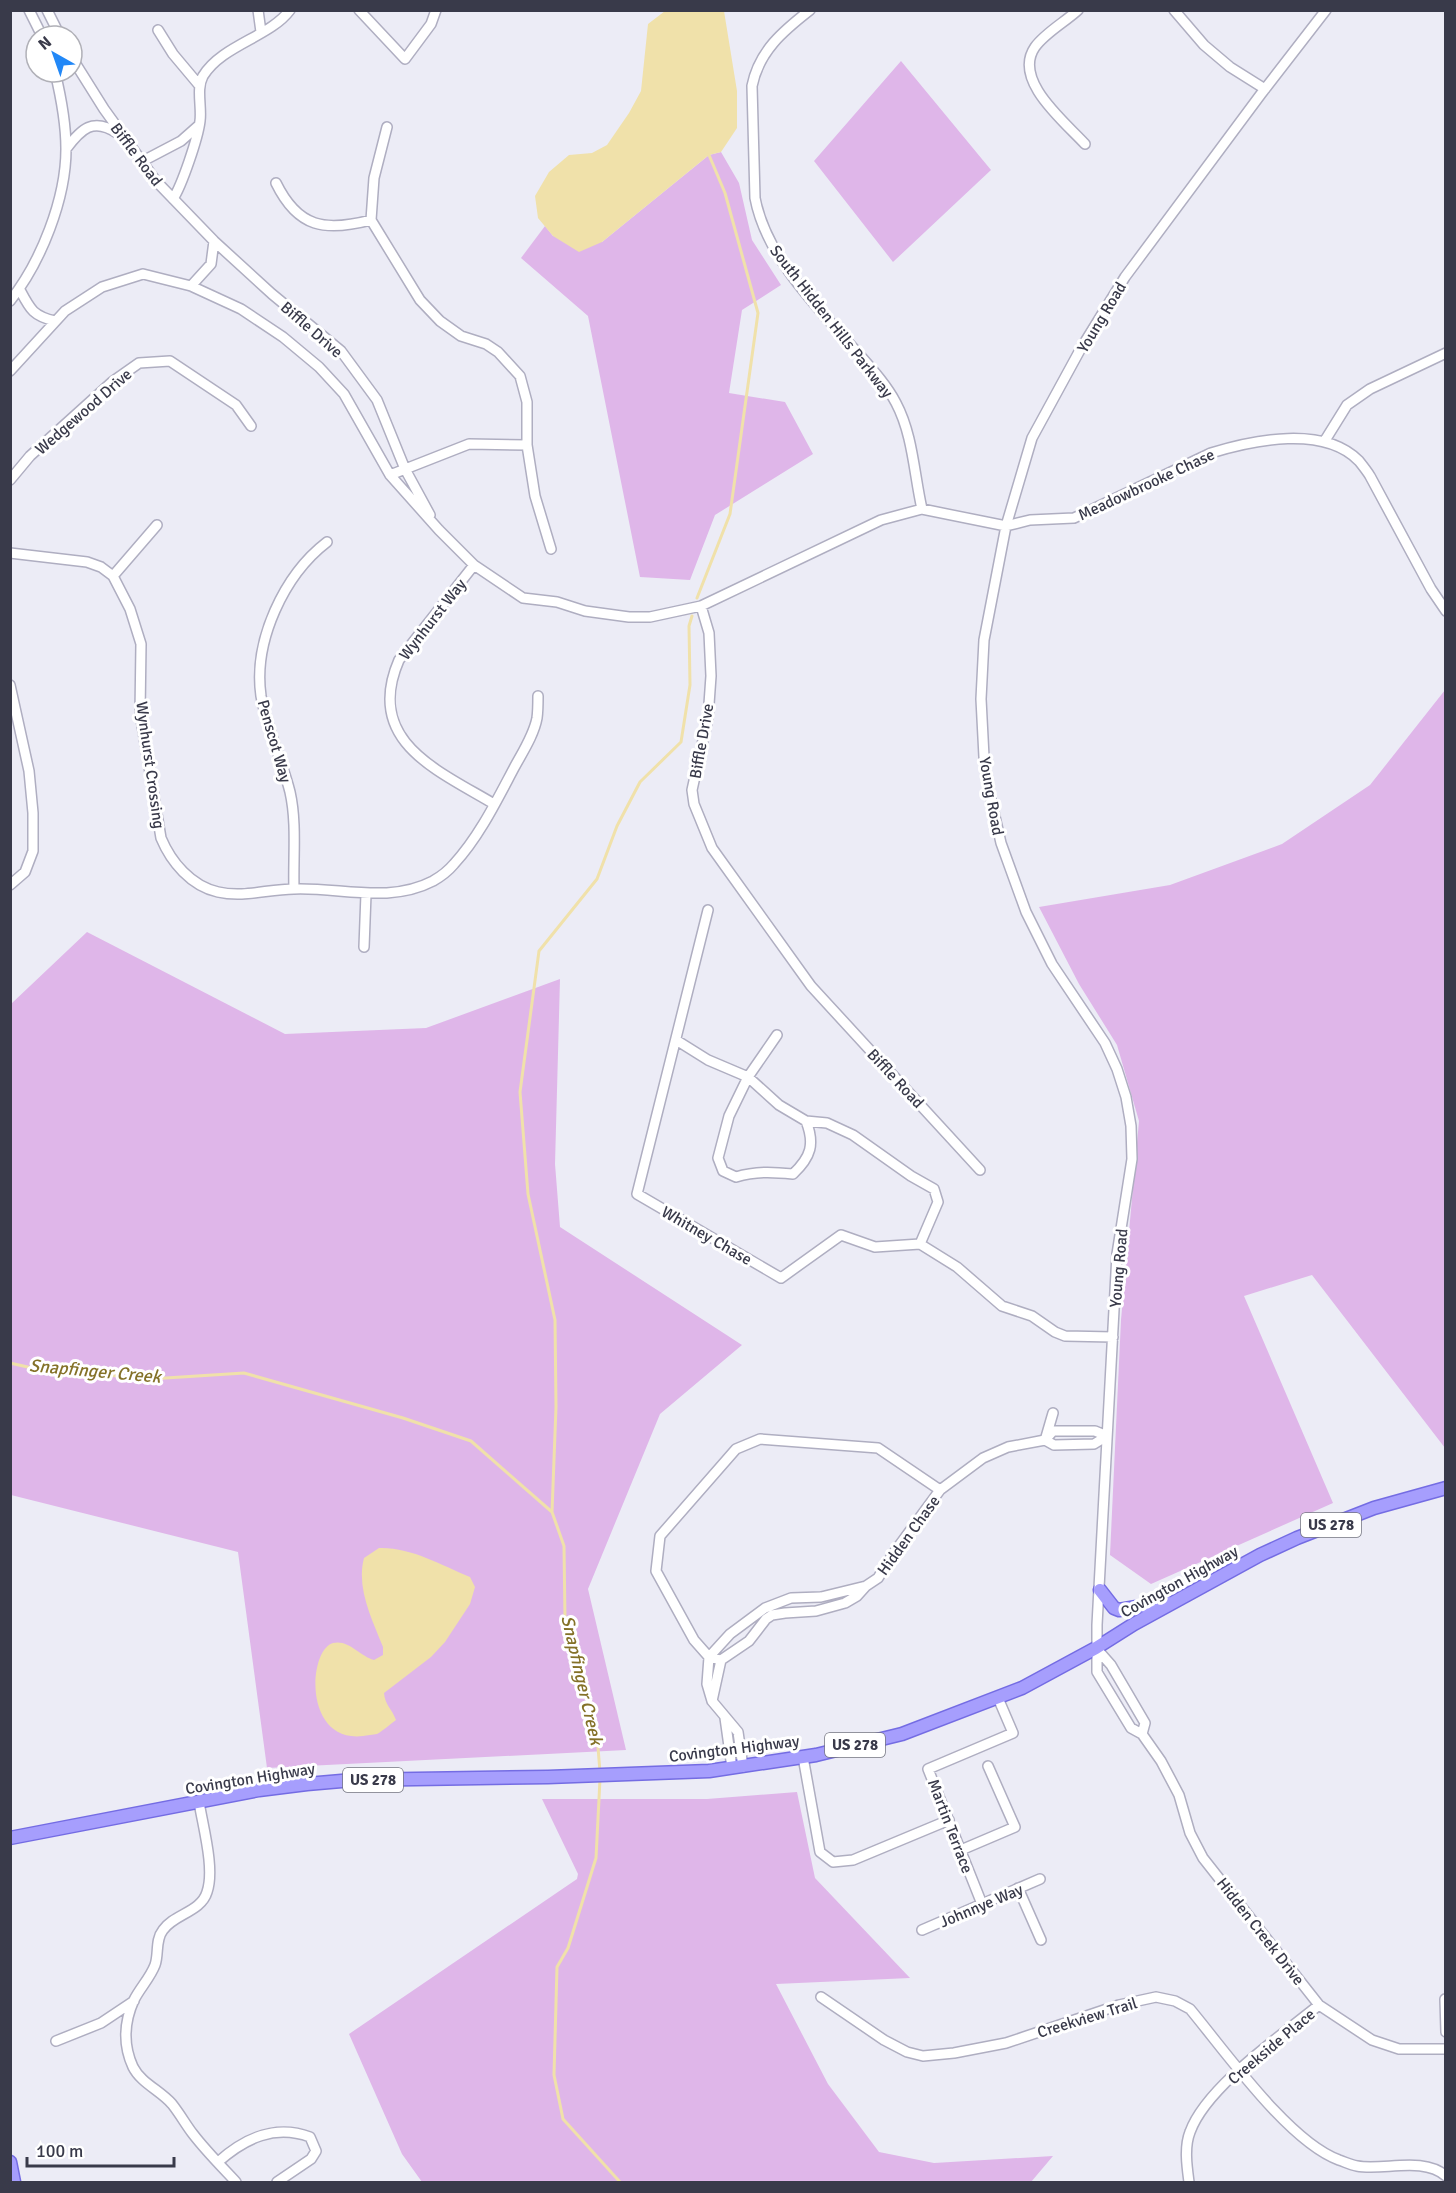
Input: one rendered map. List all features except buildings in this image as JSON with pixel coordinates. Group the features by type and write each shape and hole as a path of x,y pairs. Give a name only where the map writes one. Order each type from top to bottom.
{"main road":[{"name":"Covington Highway","path":"10,1838 259,1790 353,1780 646,1774 737,1768 902,1734 1022,1688 1260,1555 1374,1508 1446,1488"},
{"path":"1100,1590 1114,1608 1119,1610 1166,1602 1170,1605"},
{"path":"10,2162 14,2182"}],"street":[{"path":"29,10 36,24"},
{"path":"258,10 261,32"},
{"path":"199,85 215,61 278,21 290,10"},
{"path":"359,10 405,59 431,24 436,10"},
{"name":"South Hidden Hills Parkway","path":"810,10 775,39 766,50 754,76 752,86 757,209 767,237 790,273 880,378 896,403 905,424 922,509"},
{"path":"1078,10 1035,48 1029,63 1034,87 1085,144"},
{"path":"1174,10 1204,45 1230,67 1265,89"},
{"name":"Young Road","path":"1096,1648 1117,1254 1132,1159 1131,1126 1126,1097 1117,1069 1105,1043 1052,964 1026,912 1001,843 984,757 981,699 984,640 1006,526 1032,438 1080,350 1125,277 1326,10"},
{"path":"158,30 172,54 199,85 201,102 200,125 182,182 173,199"},
{"name":"Biffle Road","path":"84,76 141,162 214,241"},
{"path":"10,301 20,290 42,247 61,198 66,149 63,105 58,84"},
{"path":"66,149 78,133 98,125 107,126 122,135"},
{"path":"141,162 181,141 200,125"},
{"path":"387,127 374,178 371,220 429,311 460,336 479,341 498,352 520,376 527,402 527,445 534,495 551,549"},
{"path":"276,183 285,201 296,212 318,224 349,226 371,220"},
{"path":"191,286 211,264 214,241"},
{"name":"Biffle Drive","path":"214,241 272,294 341,351 377,400 405,469 439,530"},
{"name":"Biffle Drive","path":"10,371 55,321 77,302 102,288 143,274 191,286 241,309 319,366 344,394 390,475 474,565 523,598 557,602 600,614 650,617 701,606 881,520 922,509 1006,526"},
{"path":"20,290 40,318 55,321"},
{"path":"1324,442 1347,405 1370,389 1446,353"},
{"name":"Wedgewood Drive","path":"10,480 30,456 96,396 139,363 170,362 236,405 252,426"},
{"name":"Meadowbrooke Chase","path":"1006,526 1030,520 1074,518 1211,453 1234,446 1280,438 1324,442 1358,460 1370,476 1431,589 1446,611"},
{"path":"390,475 470,444 527,445"},
{"path":"10,552 87,562 101,567 113,576 157,525"},
{"name":"Penscot Way","path":"294,888 294,819 290,794 271,735 261,694 262,651 271,618 285,593 303,564 327,542"},
{"name":"Wynhurst Way","path":"474,565 399,660 394,672 389,700 394,725 410,750 440,772 495,804"},
{"name":"Wynhurst Crossing","path":"113,576 130,609 141,644 140,712 161,838 166,851 184,874 196,883 216,892 245,895 294,888 366,894 404,891 434,881 454,864 495,804 527,744 537,719 538,696"},
{"name":"Biffle Drive","path":"701,606 709,633 711,676 708,718 692,790 694,804 712,848 811,986"},
{"path":"10,685 29,771 33,813 33,850 25,872 10,885"},
{"path":"364,947 366,894"},
{"name":"Whitney Chase","path":"708,910 637,1194 781,1278 841,1235 875,1247 921,1244"},
{"name":"Biffle Road","path":"811,986 980,1170"},
{"path":"777,1035 748,1077 729,1116 718,1158 723,1171 736,1177 765,1171 794,1174 804,1164 809,1150 812,1136 806,1121"},
{"path":"676,1041 708,1060 748,1077 779,1106 806,1121 827,1123 853,1135 911,1176 934,1189 938,1202 921,1244 957,1267 1002,1306 1032,1316 1065,1336 1113,1337"},
{"path":"1045,1440 1053,1413"},
{"path":"1074,1430 1075,1444"},
{"name":"Hidden Chase","path":"1045,1440 1053,1431 1095,1431 1107,1436"},
{"name":"Hidden Chase","path":"721,1660 748,1641 766,1619 772,1616 785,1612 816,1611 845,1603 857,1596 878,1578 940,1490 983,1458 1008,1448 1045,1440 1054,1444 1094,1444 1107,1436"},
{"path":"712,1701 721,1660 709,1657 694,1640 656,1571 660,1536 736,1449 760,1439 878,1448 940,1490"},
{"name":"Hidden Chase","path":"709,1657 730,1634 765,1608 791,1598 821,1597 866,1586"},
{"name":"Hidden Creek Drive","path":"1096,1648 1111,1665 1145,1723 1142,1734"},
{"name":"Hidden Creek Drive","path":"1096,1648 1097,1672 1131,1728 1142,1734 1161,1761 1179,1795 1190,1833 1203,1857 1319,2005 1372,2040 1400,2049 1446,2049"},
{"path":"709,1657 707,1683 712,1701 738,1732 737,1768"},
{"name":"Martin Terrace","path":"982,1904 928,1769 1013,1733 998,1698"},
{"path":"803,1756 820,1852 832,1862 853,1860 950,1820"},
{"path":"961,1850 1015,1827 988,1766"},
{"path":"199,1802 211,1878 207,1895 200,1904 162,1930 156,1963 134,2001 125,2028 125,2040 134,2068 146,2082 171,2103 194,2135 236,2182"},
{"name":"Johnnye Way","path":"922,1930 1040,1879"},
{"path":"1018,1888 1041,1940"},
{"name":"Creekview Trail","path":"821,1997 884,2040 907,2052 923,2056 1006,2043 1119,2005 1156,1997 1175,2001 1190,2009 1275,2111 1316,2148 1337,2160 1358,2166 1415,2165 1441,2172 1446,2176"},
{"path":"1445,1999 1446,2032"},
{"path":"56,2041 101,2023 134,2001"},
{"name":"Creekside Place","path":"1189,2182 1187,2164 1189,2134 1199,2113 1239,2068 1319,2005"},
{"path":"218,2162 234,2148 252,2137 293,2131 310,2137 316,2151 311,2159 277,2182"}],"shaded area":[{"path":"665,11 724,11 737,91 737,128 721,152 709,155 602,242 579,252 553,236 538,218 535,196 549,172 569,155 592,153 607,145 641,91 648,24"},
{"path":"901,61 991,170 893,262 814,161"},
{"path":"721,152 739,183 752,240 781,285 742,310 729,393 785,402 813,454 715,515 690,580 640,577 588,316 521,258 545,226 553,236 602,242 709,155"},
{"path":"1445,690 1445,1448 1312,1275 1244,1296 1333,1503 1151,1584 1110,1555 1121,1320 1139,1121 1117,1045 1079,984 1039,907 1170,885 1282,844 1370,785"},
{"path":"87,932 285,1034 426,1028 560,979 555,1164 560,1227 742,1345 660,1414 588,1589 626,1750 267,1768 238,1552 11,1495 11,1004"},
{"path":"379,1548 403,1550 426,1558 470,1577 475,1587 470,1604 445,1642 431,1657 384,1693 396,1720 377,1734 363,1736 343,1734 329,1725 321,1711 316,1695 319,1661 325,1649 338,1642 374,1660 383,1655 383,1647 366,1603 362,1581 364,1558"},
{"path":"797,1792 815,1878 910,1978 776,1984 828,2084 879,2152 934,2163 1053,2156 1031,2182 422,2182 402,2154 349,2034 577,1879 578,1874 542,1799 707,1799"}],"waterway":[{"path":"697,598 730,514 758,313 725,193 709,155"},
{"path":"552,1512 556,1407 555,1320 528,1194 520,1092 539,951 597,879 617,826 640,782 681,742 690,685 689,626 692,616"},
{"name":"Snapfinger Creek","path":"10,1363 32,1368 150,1379 244,1373 403,1418 471,1441 552,1512 564,1546 565,1619 596,1723 600,1772"},
{"name":"Snapfinger Creek","path":"600,1779 596,1858 568,1948 557,1967 554,2075 563,2119 620,2182"}]}
